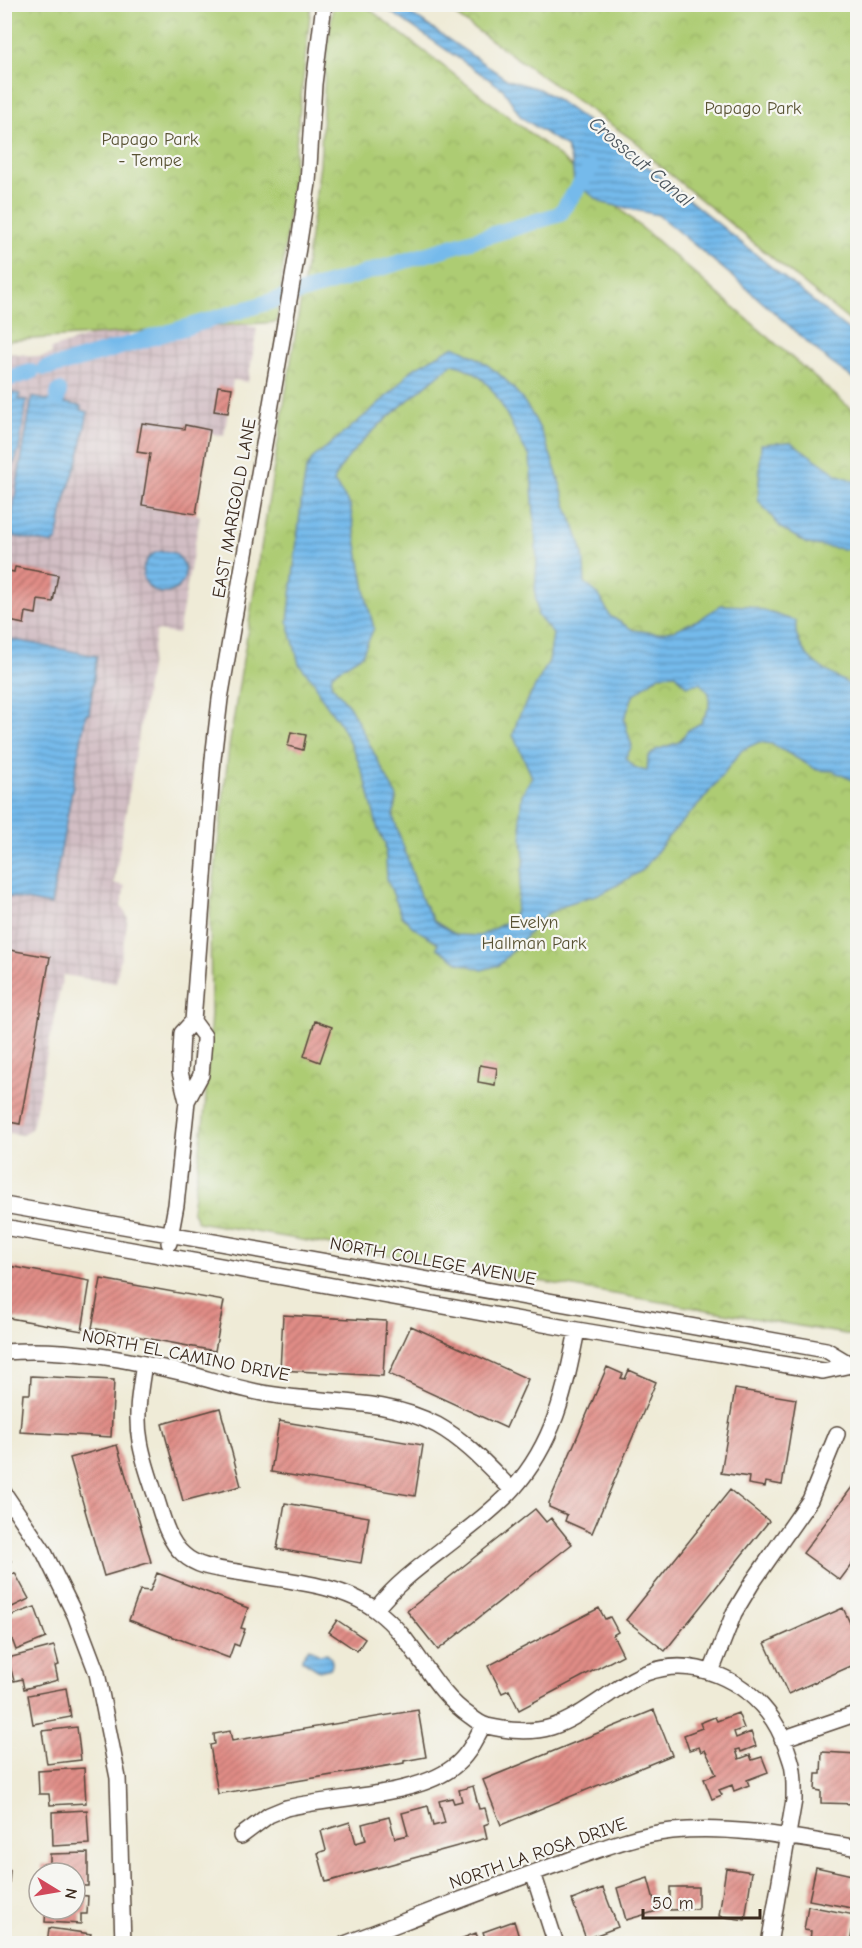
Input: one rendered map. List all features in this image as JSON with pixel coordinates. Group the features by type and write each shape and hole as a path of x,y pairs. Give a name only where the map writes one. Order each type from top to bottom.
{"street":[{"name":"EAST MARIGOLD LANE","path":"167,1255 187,1101 180,1072 182,1033 193,1021 212,771 219,709 308,183 314,84 324,4"},
{"name":"EAST MARIGOLD LANE","path":"187,1101 201,1076 204,1041 204,1036 193,1021"},
{"name":"NORTH COLLEGE AVENUE","path":"4,1205 826,1350 854,1366"},
{"name":"NORTH COLLEGE AVENUE","path":"4,1227 577,1330 824,1371 854,1366"},
{"path":"376,1610 390,1591 407,1576 489,1512 512,1490 538,1454 557,1416 567,1381 577,1330"},
{"name":"NORTH EL CAMINO DRIVE","path":"4,1352 49,1350 102,1356 268,1394 348,1401 406,1412 437,1425 467,1445 512,1490"},
{"path":"144,1364 138,1414 140,1441 165,1523 181,1552 192,1562 212,1568 317,1586 354,1597 376,1610 393,1624 439,1689 457,1707 483,1725 520,1731 552,1728 570,1720 629,1681 648,1672 668,1668 693,1668 711,1672 738,1685 754,1698 774,1722 792,1764 794,1782 794,1800 769,1944"},
{"path":"711,1672 734,1613 752,1583 810,1500 837,1434"},
{"path":"4,1493 44,1552 75,1616 97,1674 118,1778 123,1944"},
{"path":"782,1739 858,1713"},
{"path":"241,1836 269,1815 286,1808 406,1788 434,1778 458,1764 475,1743 483,1725"},
{"name":"NORTH LA ROSA DRIVE","path":"345,1944 629,1839 670,1832 724,1829 858,1848"},
{"path":"533,1873 556,1944"}],"shaded area":[{"path":"235,304 251,317 248,326 257,328 248,382 233,380 224,436 210,433 196,514 200,516 178,634 156,631 114,883 125,886 121,906 128,918 116,983 63,975 32,1128 22,1135 4,1132 4,352 41,357 52,354 51,349 125,324 130,336"}],"green space":[{"name":"Papago Park - Tempe","path":"5,4 311,5 277,322 5,341"},
{"name":"Evelyn Hallman Park","path":"333,5 364,5 553,151 857,414 857,1336 198,1222 192,1210 205,1109 211,1013 210,914 229,747 304,280 320,165 325,71"},
{"name":"Papago Park","path":"441,5 857,5 857,327 655,162 640,145"}],"water":[{"name":"Crosscut Canal","path":"381,5 398,5 508,80 539,89 556,99 640,160 857,337 857,381 830,362 743,285 658,215 603,203 574,183 572,163 566,147 521,117 503,89"},
{"path":"454,346 479,359 500,374 516,392 530,410 550,454 581,545 585,583 599,595 610,616 633,630 657,633 674,630 700,619 721,605 749,606 796,621 796,634 806,654 830,674 858,689 857,782 833,771 817,770 772,744 759,742 742,750 643,870 605,892 570,903 547,914 499,965 482,970 460,963 437,948 438,943 414,928 402,916 387,879 385,843 378,830 366,782 355,753 339,722 319,694 315,683 299,664 288,622 306,470 313,458 395,389 411,370","holes":["452,364 481,378 492,389 530,457 537,560 535,593 538,616 553,634 549,661 518,718 513,735 532,777 522,794 520,815 524,859 515,914 503,924 480,936 456,935 434,921 420,896 393,816 397,797 350,707 331,684 332,674 362,655 374,628 350,505 334,482 340,468 367,436","676,674 686,686 700,683 709,693 709,707 701,723 688,730 679,742 656,750 648,757 647,771 637,768 626,757 632,746 624,720 633,696 659,675"]},
{"path":"5,391 20,394 19,399 27,400 19,450 5,486"},
{"path":"32,397 81,406 81,410 88,412 79,457 65,499 57,541 53,544 12,536 13,533 9,532"},
{"path":"791,442 838,475 857,482 857,551 807,544 781,528 758,500 761,444"},
{"path":"164,551 179,557 185,572 179,587 164,593 149,587 143,572 149,557"},
{"path":"5,638 97,656 89,714 86,714 51,905 5,896"},
{"path":"309,1648 319,1654 327,1653 332,1661 331,1668 319,1671 302,1660"}],"building":[{"path":"218,386 232,388 228,413 214,411"},
{"path":"142,423 184,429 185,425 210,430 196,514 142,505 150,454 137,452"},
{"path":"15,567 58,575 53,602 38,600 36,614 26,612 24,624 4,620 4,570 14,572"},
{"path":"291,732 306,735 303,750 288,746"},
{"path":"4,949 50,957 20,1124 4,1121"},
{"path":"315,1021 332,1027 320,1062 304,1056"},
{"path":"480,1065 497,1068 495,1085 478,1082"},
{"path":"4,1265 90,1281 82,1331 4,1317"},
{"path":"101,1279 224,1301 215,1351 92,1328"},
{"path":"283,1315 386,1321 383,1376 280,1370"},
{"path":"411,1326 528,1379 506,1428 389,1374"},
{"path":"607,1367 623,1374 621,1378 625,1379 629,1370 656,1382 592,1533 565,1521 567,1515 549,1507 549,1503"},
{"path":"31,1376 114,1380 111,1437 20,1432 23,1394 30,1394"},
{"path":"735,1389 796,1399 782,1485 766,1482 765,1487 748,1484 749,1477 721,1473"},
{"path":"220,1408 241,1486 183,1501 162,1424"},
{"path":"279,1421 423,1445 415,1496 271,1472"},
{"path":"117,1445 151,1562 104,1576 70,1458"},
{"path":"858,1479 858,1556 840,1580 803,1553"},
{"path":"730,1490 769,1521 665,1651 626,1620"},
{"path":"285,1503 369,1517 361,1563 277,1549"},
{"path":"535,1509 546,1522 551,1518 572,1544 438,1650 407,1611"},
{"path":"4,1551 11,1561 4,1565"},
{"path":"15,1573 29,1599 4,1611 4,1579"},
{"path":"157,1573 248,1608 241,1628 245,1629 239,1646 234,1644 229,1658 129,1620 140,1590 150,1591"},
{"path":"35,1607 46,1638 16,1650 4,1618"},
{"path":"599,1608 605,1619 610,1617 618,1632 613,1635 623,1655 519,1710 509,1690 502,1693 488,1666"},
{"path":"843,1608 858,1640 858,1663 788,1694 765,1643"},
{"path":"337,1620 365,1639 357,1651 329,1632"},
{"path":"54,1646 59,1665 55,1666 58,1680 24,1689 22,1679 14,1681 8,1658"},
{"path":"66,1688 71,1717 33,1724 28,1695"},
{"path":"418,1710 426,1757 404,1761 404,1763 218,1794 210,1745 215,1744 214,1734 230,1731 232,1741"},
{"path":"654,1710 672,1755 501,1825 483,1780"},
{"path":"738,1713 744,1728 734,1732 736,1738 751,1732 756,1746 741,1752 740,1749 736,1750 739,1759 750,1755 752,1760 762,1757 768,1772 747,1780 749,1785 734,1791 732,1785 719,1790 722,1795 712,1799 704,1779 716,1774 710,1760 705,1750 701,1752 699,1747 689,1750 684,1735 702,1728 700,1723 715,1717 717,1721"},
{"path":"77,1727 81,1760 47,1764 42,1731"},
{"path":"822,1752 858,1754 858,1804 821,1803 821,1791 815,1790 816,1774 821,1774"},
{"path":"84,1768 86,1803 50,1805 49,1794 39,1794 38,1771"},
{"path":"473,1786 479,1809 485,1808 489,1823 484,1825 487,1838 326,1882 318,1853 326,1850 321,1831 350,1822 356,1843 366,1840 362,1824 389,1817 395,1838 408,1835 402,1813 428,1806 433,1826 445,1823 439,1801 452,1798 454,1803 462,1801 459,1790"},
{"path":"87,1810 89,1844 53,1846 52,1812"},
{"path":"88,1853 88,1886 87,1861 50,1861 50,1854"},
{"path":"816,1867 852,1875 850,1886 858,1888 857,1909 809,1900"},
{"path":"726,1868 752,1872 745,1920 719,1916"},
{"path":"4,1870 10,1870 8,1898 4,1897"},
{"path":"648,1878 657,1911 626,1920 617,1888"},
{"path":"670,1887 698,1887 698,1909 670,1910"},
{"path":"603,1888 618,1927 586,1939 572,1900"},
{"path":"808,1906 855,1915 850,1944 824,1944 810,1941 811,1931 804,1930"},
{"path":"81,1921 81,1924 45,1922"},
{"path":"514,1921 521,1944 487,1944 483,1932"},
{"path":"49,1928 91,1934 89,1944 47,1944"},
{"path":"476,1933 480,1944 456,1944 455,1941"}],"waterway":[{"path":"45,368 560,214 591,168"},
{"path":"4,380 31,372"},
{"path":"57,400 59,391"}]}
